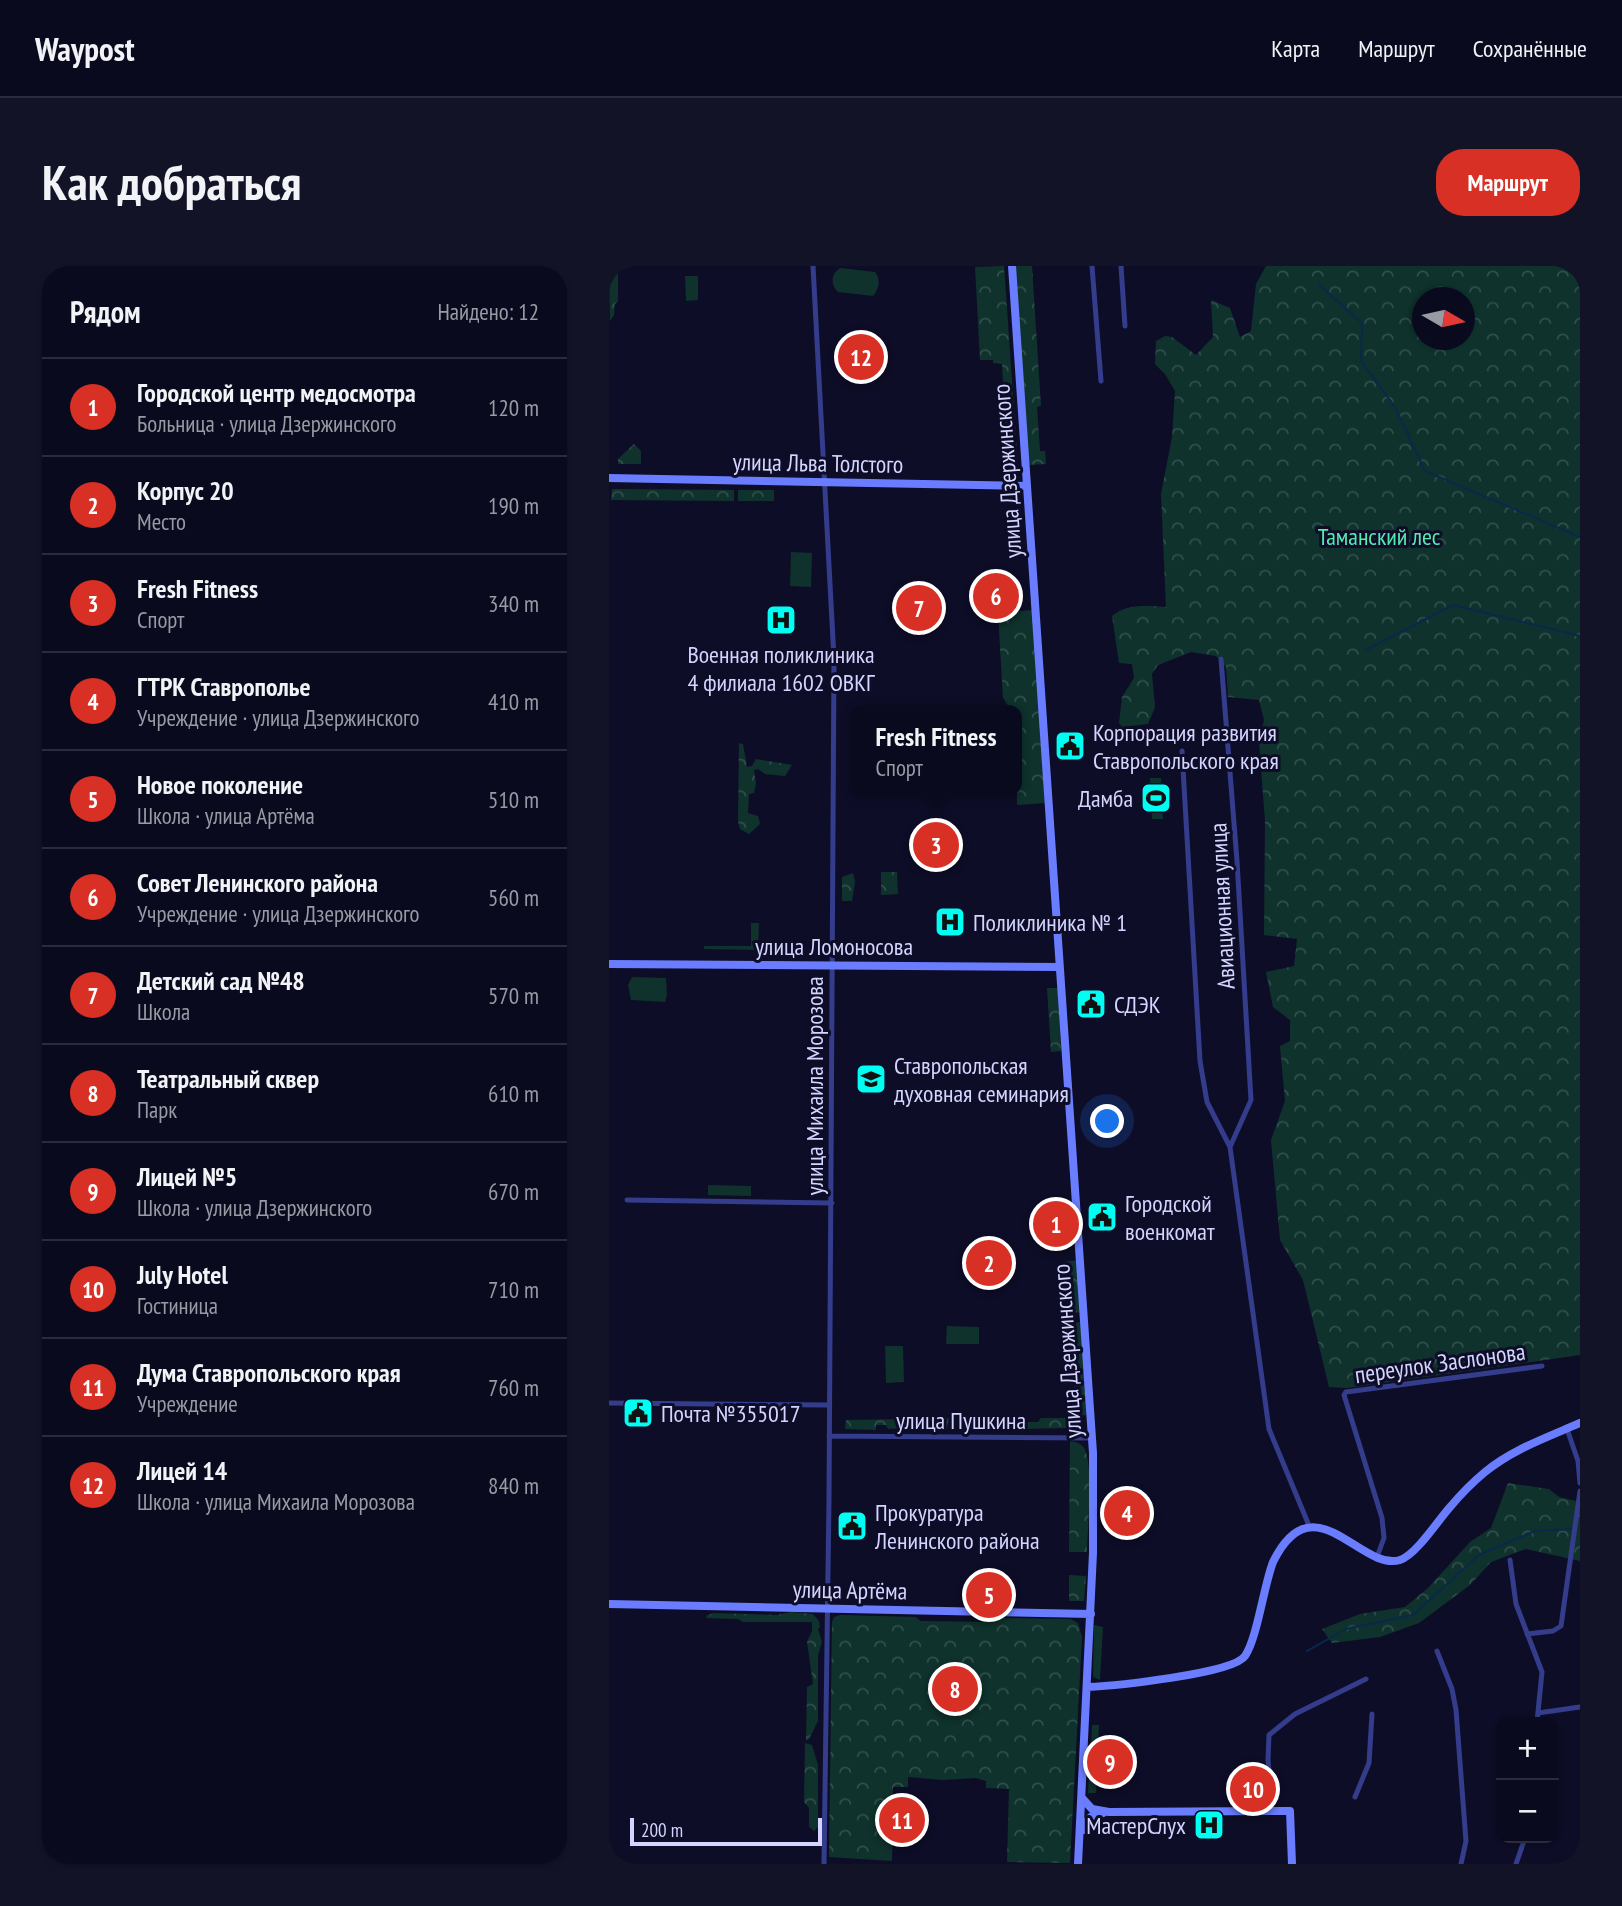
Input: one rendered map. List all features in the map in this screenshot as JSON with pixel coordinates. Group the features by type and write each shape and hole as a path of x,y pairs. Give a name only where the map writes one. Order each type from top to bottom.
{"street":[{"name":"улица Михаила Морозова","path":"813,266 834,636 832,1203 824,1864"},
{"name":"улица Дзержинского","path":"1013,266 1092,1438 1094,1495 1091,1614 1079,1864"},
{"path":"1091,266 1101,381"},
{"path":"1121,266 1125,326"},
{"name":"улица Льва Толстого","path":"609,478 1027,486"},
{"name":"Авиационная улица","path":"1221,659 1237,848 1251,1100 1230,1147"},
{"name":"Авиационная улица","path":"1182,751 1200,1061 1207,1102 1230,1147 1269,1429 1310,1528"},
{"name":"улица Ломоносова","path":"609,964 1059,967"},
{"path":"627,1200 832,1203"},
{"name":"переулок Заслонова","path":"1377,1557 1384,1538 1382,1518 1344,1395 1346,1392 1542,1366"},
{"path":"609,1403 829,1405"},
{"path":"1087,1687 1196,1673 1238,1662 1244,1658 1251,1641 1268,1576 1278,1551 1292,1536 1310,1528 1335,1533 1377,1557 1392,1561 1407,1556 1486,1471 1518,1451 1580,1423"},
{"path":"1567,1429 1578,1461 1580,1483"},
{"name":"улица Пушкина","path":"829,1436 1092,1438"},
{"path":"1527,1634 1561,1626 1580,1490"},
{"path":"1510,1560 1516,1604 1542,1672 1538,1717"},
{"name":"улица Артёма","path":"609,1604 1091,1614"},
{"path":"1437,1651 1452,1689 1456,1710 1466,1841 1461,1864"},
{"path":"1272,1811 1269,1735 1294,1714 1366,1679"},
{"path":"1538,1713 1580,1707"},
{"path":"1355,1797 1369,1763 1372,1714"},
{"path":"1082,1796 1092,1809 1109,1812 1290,1811 1292,1864"},
{"name":"улица Дзержинского","path":"1079,1847 1087,1820 1094,1814 1109,1812"},
{"path":"1516,1864 1523,1843"}],"green space":[{"path":"609,266 618,266 618,301 610,321"},
{"path":"1004,266 1018,466 1015,472 1008,474 1002,364 993,363 993,360 980,360 975,267"},
{"path":"1014,266 1032,266 1041,406 1037,407 1040,451 1045,451 1046,464 1027,465"},
{"name":"Таманский лес","path":"1266,266 1580,266 1580,1355 1348,1388 1329,1387 1303,1280 1280,1240 1271,1140 1285,1101 1280,1046 1290,1041 1290,1020 1273,1007 1266,972 1294,966 1297,939 1264,935 1265,821 1259,742 1264,720 1259,700 1228,697 1226,667 1216,656 1191,652 1158,665 1152,674 1155,707 1148,724 1122,727 1119,723 1122,697 1134,678 1132,664 1119,663 1112,616 1131,607 1166,607 1161,494 1172,437 1175,391 1155,364 1156,341 1165,336 1172,337 1196,355 1213,337 1211,300 1230,308 1240,337 1251,331 1256,284"},
{"path":"840,268 875,272 879,284 873,296 838,292 833,280"},
{"path":"685,276 698,276 698,300 686,301"},
{"path":"634,444 641,451 641,464 618,464 618,459"},
{"path":"612,489 734,490 734,501 611,500"},
{"path":"738,490 774,490 774,501 738,501"},
{"path":"791,552 812,553 811,587 790,586"},
{"path":"1033,610 1045,803 1017,805 1017,796 1022,796 1022,705 1008,705 1003,698 998,613"},
{"path":"739,743 743,744 747,767 752,766 756,759 792,765 785,776 754,770 756,783 754,793 749,794 748,813 758,816 760,824 749,834 740,829 738,821"},
{"name":"Дамба","path":"1150,778 1161,778 1163,819 1152,819"},
{"path":"881,872 897,872 898,894 881,895"},
{"path":"853,873 855,882 852,901 842,901 842,877"},
{"path":"751,923 759,923 758,950 704,949 704,946 751,946"},
{"path":"632,977 666,978 665,1002 631,1000 628,985"},
{"path":"1047,988 1058,988 1061,1051 1051,1052"},
{"path":"708,1185 751,1186 751,1196 708,1195"},
{"path":"1079,1260 1082,1312 1066,1313 1071,1275 1063,1262"},
{"path":"1083,1322 1088,1415 1073,1416 1071,1389 1078,1384 1077,1364 1069,1359 1069,1350 1076,1345 1074,1328 1067,1323"},
{"path":"947,1326 979,1327 979,1344 946,1344"},
{"path":"885,1346 903,1346 904,1382 886,1383"},
{"path":"918,1418 949,1418 947,1429 920,1429"},
{"path":"969,1418 1007,1418 1007,1427 970,1429"},
{"path":"1011,1418 1026,1418 1027,1422 1038,1422 1041,1418 1070,1418 1070,1428 1014,1429"},
{"path":"909,1419 907,1428 888,1429 886,1425 876,1425 876,1430 845,1429 846,1420"},
{"path":"1070,1441 1084,1448 1089,1467 1087,1552 1069,1552"},
{"path":"1508,1483 1549,1489 1559,1497 1580,1502 1580,1561 1526,1549 1491,1562 1470,1585 1419,1623 1380,1637 1332,1643 1322,1629 1360,1614 1405,1607 1428,1588 1470,1542 1491,1528"},
{"path":"1069,1575 1086,1576 1084,1601 1069,1601"},
{"path":"791,1612 813,1614 819,1621 818,1629 822,1642 818,1655 818,1721 806,1741 807,1687 813,1684 807,1642 812,1631 812,1622 743,1622 738,1619 706,1616 713,1613 777,1615"},
{"path":"834,1617 916,1617 920,1621 1071,1619 1078,1623 1082,1637 1070,1863 1007,1862 1009,1789 986,1788 986,1781 976,1778 943,1780 908,1777 908,1787 893,1787 892,1861 829,1857 832,1622"},
{"path":"1094,1625 1103,1627 1100,1680 1093,1677"},
{"path":"1092,1725 1099,1725 1096,1793 1088,1793"},
{"path":"805,1743 812,1745 818,1765 818,1827 814,1831 809,1827 809,1808 804,1802"}],"waterway":[{"path":"1319,285 1362,323 1361,361 1395,407 1425,471 1580,537"},
{"path":"1366,650 1453,605 1580,636"},
{"path":"1307,1651 1346,1629 1413,1615 1479,1555 1535,1531 1571,1529"}],"place":[{"name":"Лицей 14","path":"861,357"},
{"name":"Совет Ленинского района","path":"996,596"},
{"name":"Детский сад №48","path":"919,608"},
{"name":"Военная поликлиника 4 филиала 1602 ОВКГ","path":"781,620"},
{"name":"Корпорация развития Ставропольского края","path":"1070,746"},
{"name":"Дамба","path":"1156,798"},
{"name":"Fresh Fitness","path":"936,845"},
{"name":"Поликлиника № 1","path":"950,922"},
{"name":"СДЭК","path":"1091,1004"},
{"name":"Ставропольская духовная семинария","path":"871,1079"},
{"name":"Городской военкомат","path":"1102,1217"},
{"name":"Городской центр медосмотра","path":"1056,1224"},
{"name":"Корпус 20","path":"989,1263"},
{"name":"Почта №355017","path":"638,1413"},
{"name":"ГТРК Ставрополье","path":"1127,1513"},
{"name":"Прокуратура Ленинского района","path":"852,1526"},
{"name":"Новое поколение","path":"989,1595"},
{"name":"Театральный сквер","path":"955,1689"},
{"name":"Лицей №5","path":"1110,1762"},
{"name":"July Hotel","path":"1253,1789"},
{"name":"Дума Ставропольского края","path":"902,1820"},
{"name":"МастерСлух","path":"1209,1825"}]}
